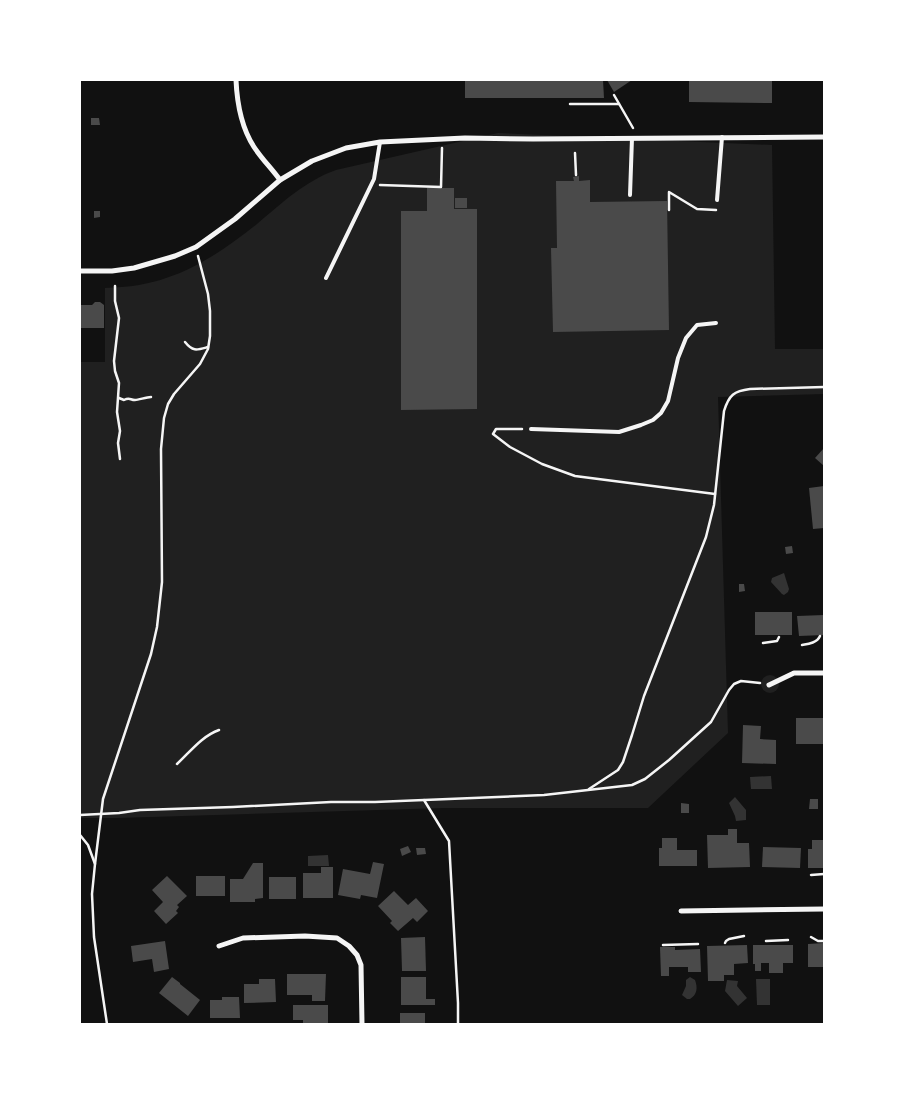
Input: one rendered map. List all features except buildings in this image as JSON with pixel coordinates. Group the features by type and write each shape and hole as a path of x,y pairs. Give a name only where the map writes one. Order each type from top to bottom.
{"street":[{"path":"236,80 237,101 246,131 254,147 280,180"},
{"path":"80,271 112,272 134,268 155,263 196,247 235,219 280,180 312,161 346,148 380,142 465,138 824,136"},
{"path":"769,684 794,673 824,673"},
{"path":"681,911 824,908"},
{"path":"219,946 243,938 305,936 338,938 350,946 357,955 361,965 362,1024"}],"lane":[{"path":"717,200 722,137"},
{"path":"630,195 632,138"},
{"path":"326,278 374,179 380,142"},
{"path":"531,429 619,432 653,420 661,413 668,401 678,358 686,338 697,326 716,323"}],"path":[{"path":"614,95 633,128"},
{"path":"570,104 619,104"},
{"path":"371,185 441,187 442,140"},
{"path":"576,153 576,175"},
{"path":"669,210 669,192 697,209 717,210"},
{"path":"107,1024 94,937 92,894 95,864 103,799 151,654 157,627 162,582 161,449 164,418 168,404 174,394 204,357 210,336 208,294 196,247"},
{"path":"115,286 115,301 119,318 114,361 119,382 117,412 120,431 118,443 120,459"},
{"path":"185,342 194,350 208,347"},
{"path":"588,790 618,770 622,762 644,696 706,537 714,505 724,411 727,402 733,394 750,388 824,387"},
{"path":"119,398 136,400 151,397"},
{"path":"531,429 496,429 493,434 510,447 542,464 575,476 715,494"},
{"path":"802,646 819,639 820,636"},
{"path":"763,643 777,641 779,637"},
{"path":"80,815 140,810 544,795 632,785 645,779 711,722 734,684 741,681 769,684"},
{"path":"177,764 198,743 219,730"},
{"path":"424,800 449,841 458,1024"},
{"path":"80,835 88,845 95,864"},
{"path":"811,875 824,874"},
{"path":"725,943 729,939 744,936"},
{"path":"810,937 823,941"},
{"path":"766,941 788,940"},
{"path":"663,945 698,944"}],"shaded area":[{"path":"498,133 772,145 775,349 824,349 824,394 718,397 728,733 648,808 444,808 80,818 80,362 105,362 105,288 135,286 187,270 230,244 304,186 336,170"},
{"path":"784,573 789,589 784,595 771,582 772,578"},
{"path":"770,675 776,678 779,684 776,690 770,693 764,690 761,684 764,678"},
{"path":"771,776 772,789 751,789 750,777"},
{"path":"735,797 746,810 746,820 736,821 729,803"},
{"path":"328,855 329,866 308,866 308,856"},
{"path":"690,977 695,980 696,991 690,999 687,999 682,995 686,986 686,980"},
{"path":"756,979 770,979 770,1005 757,1005"},
{"path":"727,980 738,981 737,986 747,998 738,1006 725,991"}]}
